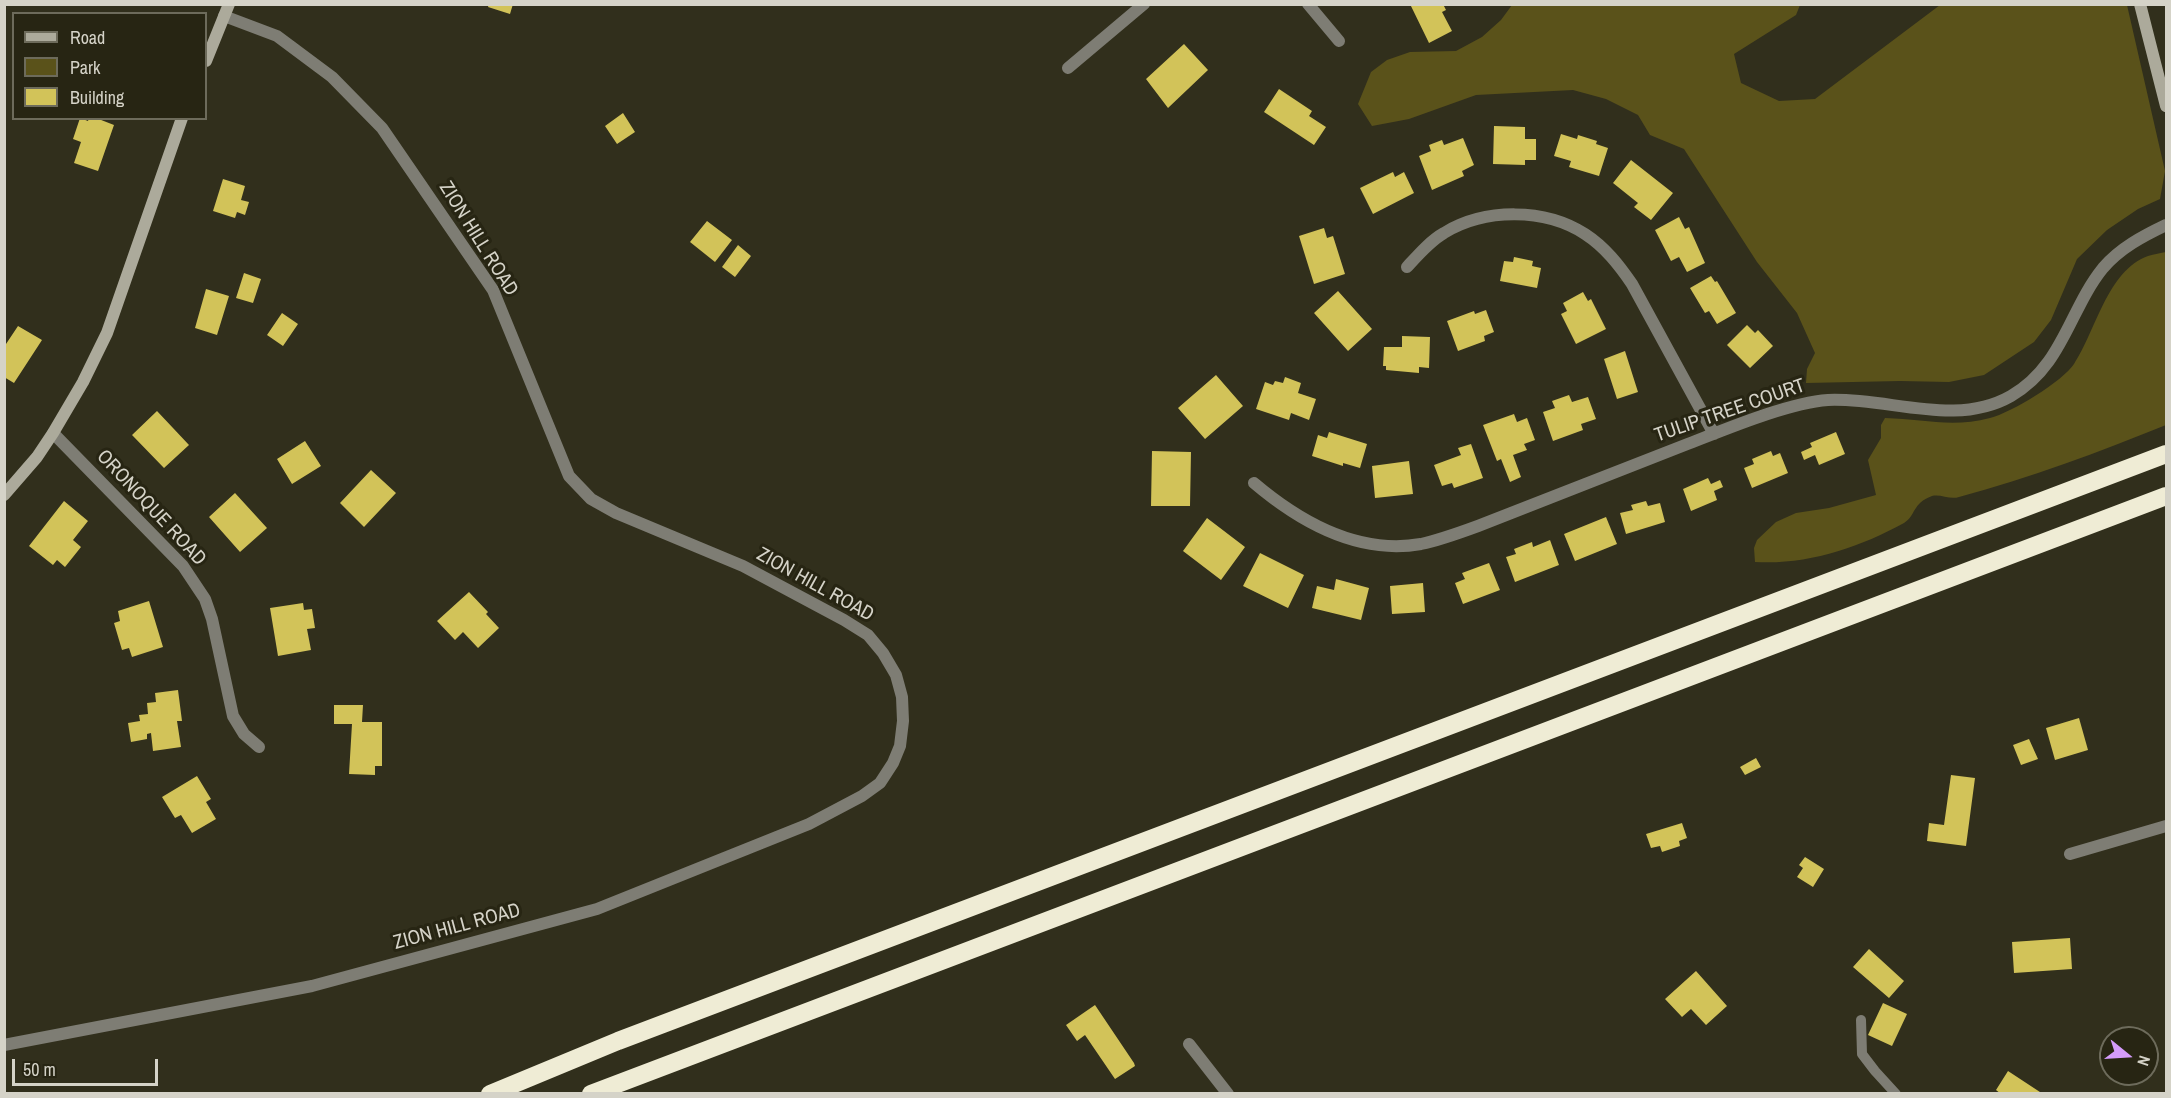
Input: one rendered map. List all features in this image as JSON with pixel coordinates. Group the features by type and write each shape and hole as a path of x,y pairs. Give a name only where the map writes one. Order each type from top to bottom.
{"highway":[{"path":"489,1094 618,1041 2166,454"},
{"path":"591,1094 2166,496"}],"street":[{"path":"1068,68 1144,4"},
{"path":"1308,4 1339,41"},
{"path":"2140,4 2166,106"},
{"path":"207,58 226,10"},
{"name":"ZION HILL ROAD","path":"4,1045 312,986 597,909 809,824 862,796 880,783 893,763 900,746 903,721 902,697 896,675 883,653 868,635 743,566 616,513 591,500 569,476 493,290 382,129 332,77 277,36 226,10"},
{"path":"4,495 37,457 53,433 83,382 107,333 181,120"},
{"path":"1407,267 1443,233 1464,222 1489,216 1515,214 1542,217 1566,224 1586,234 1619,264 1632,284 1714,434"},
{"name":"TULIP TREE COURT","path":"1254,483 1295,514 1344,538 1370,544 1419,544 1478,526 1770,414 1825,400 1850,400 1960,411 1987,405 2011,396 2033,380 2065,338 2090,288 2103,268 2121,250 2166,225"},
{"name":"ORONOQUE ROAD","path":"53,433 183,566 196,584 205,599 212,619 233,716 244,735 259,747"},
{"path":"2070,854 2166,826"},
{"path":"1189,1044 1228,1094"}],"lane":[{"path":"1861,1020 1862,1054 1896,1094"}],"green space":[{"path":"1512,5 1800,5 1796,15 1734,54 1741,83 1779,101 1815,99 1940,5 2127,5 2165,171 2160,199 2138,209 2107,230 2077,259 2051,320 2034,342 1984,375 1949,382 1806,383 1807,369 1815,353 1797,313 1757,262 1684,149 1650,135 1638,115 1606,99 1573,90 1476,95 1409,119 1372,126 1358,104 1371,72 1387,60 1410,52 1456,51 1482,37 1501,20"},
{"path":"2166,252 2166,425 2064,464 1986,490 1956,498 1932,496 1921,502 1904,523 1851,547 1794,561 1755,562 1754,548 1757,540 1776,522 1796,513 1829,508 1876,495 1868,460 1881,438 1881,425 1885,418 1950,423 1990,418 2023,403 2059,379 2074,364 2112,288 2122,275 2134,264 2148,256"}],"building":[{"path":"489,4 513,4 510,14 488,7"},
{"path":"1410,4 1443,4 1446,10 1442,12 1452,31 1429,43"},
{"path":"1184,44 1208,70 1168,108 1146,79"},
{"path":"1279,89 1312,111 1309,116 1326,127 1314,145 1264,112"},
{"path":"623,113 635,132 617,144 605,126"},
{"path":"79,120 101,120 114,125 98,171 74,163 81,142 73,139"},
{"path":"1494,126 1525,127 1525,139 1536,139 1536,160 1525,160 1525,165 1493,164"},
{"path":"1561,134 1577,139 1578,135 1597,141 1596,144 1608,148 1599,176 1569,167 1571,161 1554,156"},
{"path":"1463,138 1474,165 1462,171 1464,176 1432,190 1419,156 1431,151 1429,145 1442,140 1444,145"},
{"path":"1631,160 1673,193 1651,220 1634,207 1638,203 1613,183"},
{"path":"1393,172 1395,177 1404,172 1414,193 1373,214 1360,188"},
{"path":"223,179 245,186 241,200 249,202 245,215 237,212 235,218 213,211"},
{"path":"1679,217 1685,229 1689,227 1705,263 1687,272 1679,257 1671,261 1655,230"},
{"path":"707,221 732,240 715,262 690,242"},
{"path":"1324,228 1327,238 1333,236 1345,274 1314,284 1299,236"},
{"path":"738,245 751,256 735,277 722,267"},
{"path":"1514,257 1533,261 1532,266 1541,268 1537,288 1500,281 1504,261 1513,262"},
{"path":"244,273 261,279 253,303 236,298"},
{"path":"1711,276 1715,282 1717,281 1736,313 1717,324 1709,311 1705,313 1690,288"},
{"path":"206,289 229,296 217,335 195,328"},
{"path":"1338,291 1372,329 1348,351 1314,313"},
{"path":"1583,292 1588,301 1591,299 1606,329 1576,344 1561,314 1567,311 1563,303"},
{"path":"1486,310 1494,332 1484,336 1485,341 1458,351 1447,321 1474,311 1475,314"},
{"path":"282,313 298,324 283,346 267,335"},
{"path":"1747,325 1755,333 1758,330 1773,346 1750,368 1727,345"},
{"path":"18,326 42,340 14,383 4,377 4,347"},
{"path":"1402,336 1430,337 1429,368 1419,367 1419,373 1386,370 1386,366 1383,366 1384,347 1402,347"},
{"path":"1625,351 1638,392 1617,399 1604,359"},
{"path":"1216,375 1243,406 1205,439 1178,408"},
{"path":"1285,377 1301,383 1298,393 1316,399 1309,420 1291,413 1289,420 1256,409 1265,382 1273,385 1275,381 1283,383"},
{"path":"1569,395 1572,402 1588,397 1596,419 1581,424 1583,430 1553,441 1543,412 1555,408 1552,401"},
{"path":"157,411 189,445 164,468 132,435"},
{"path":"1514,414 1517,422 1527,418 1535,440 1524,444 1527,450 1513,455 1521,477 1510,482 1501,459 1497,461 1483,425"},
{"path":"1329,432 1367,444 1360,468 1343,463 1343,466 1312,456 1318,435 1327,438"},
{"path":"1836,432 1845,454 1819,465 1815,455 1804,460 1801,452 1812,447 1810,443"},
{"path":"305,441 321,466 292,484 277,459"},
{"path":"1471,444 1483,478 1454,488 1452,483 1442,486 1434,465 1461,455 1458,448"},
{"path":"1152,451 1191,452 1190,506 1151,506"},
{"path":"1771,451 1773,456 1780,453 1788,473 1752,488 1744,468 1754,464 1752,459"},
{"path":"1409,461 1413,494 1375,498 1372,466"},
{"path":"371,470 396,493 364,527 340,503"},
{"path":"1708,478 1711,484 1720,480 1723,487 1714,491 1717,500 1691,511 1683,489"},
{"path":"235,493 267,528 240,552 209,517"},
{"path":"64,501 88,521 73,540 81,547 65,567 57,560 53,565 29,546"},
{"path":"1646,501 1648,506 1660,503 1665,522 1626,534 1620,513 1633,510 1631,505"},
{"path":"1606,517 1617,544 1575,561 1564,534"},
{"path":"1207,518 1245,547 1221,580 1183,551"},
{"path":"1550,540 1559,565 1515,582 1506,557 1516,554 1514,549 1532,542 1533,547"},
{"path":"1260,553 1304,575 1288,608 1243,586"},
{"path":"1489,563 1500,590 1463,604 1455,583 1465,579 1462,573"},
{"path":"1336,579 1369,588 1361,620 1312,608 1317,586 1334,590"},
{"path":"1423,583 1425,612 1392,614 1390,586"},
{"path":"469,592 499,628 478,648 463,632 455,640 437,621"},
{"path":"149,601 163,647 132,657 129,648 122,650 114,623 120,621 118,611"},
{"path":"303,603 304,610 312,609 315,628 307,629 311,650 278,656 270,608"},
{"path":"178,690 182,721 177,721 181,747 153,751 151,733 147,734 147,739 131,742 128,723 140,721 139,715 148,714 147,703 156,702 155,693"},
{"path":"334,705 363,705 362,722 382,722 382,766 375,766 375,775 349,774 352,724 334,724"},
{"path":"2079,718 2088,750 2055,760 2046,728"},
{"path":"2029,739 2038,759 2021,765 2013,745"},
{"path":"1756,758 1761,767 1745,775 1740,767"},
{"path":"1951,775 1975,778 1966,846 1927,841 1929,823 1944,825"},
{"path":"197,776 211,799 206,802 216,819 192,833 181,815 175,818 162,797"},
{"path":"1682,823 1687,838 1679,841 1680,846 1662,852 1660,846 1651,848 1646,834"},
{"path":"1805,857 1824,869 1813,887 1797,877 1803,868 1799,865"},
{"path":"2070,938 2072,969 2014,973 2012,942"},
{"path":"1869,949 1904,981 1889,998 1853,967"},
{"path":"1696,971 1727,1006 1706,1025 1691,1009 1682,1017 1665,999"},
{"path":"1883,1003 1907,1014 1892,1046 1868,1035"},
{"path":"1095,1005 1135,1066 1115,1079 1085,1035 1077,1041 1066,1025"},
{"path":"2008,1071 2043,1094 2001,1094 1996,1090"}]}
